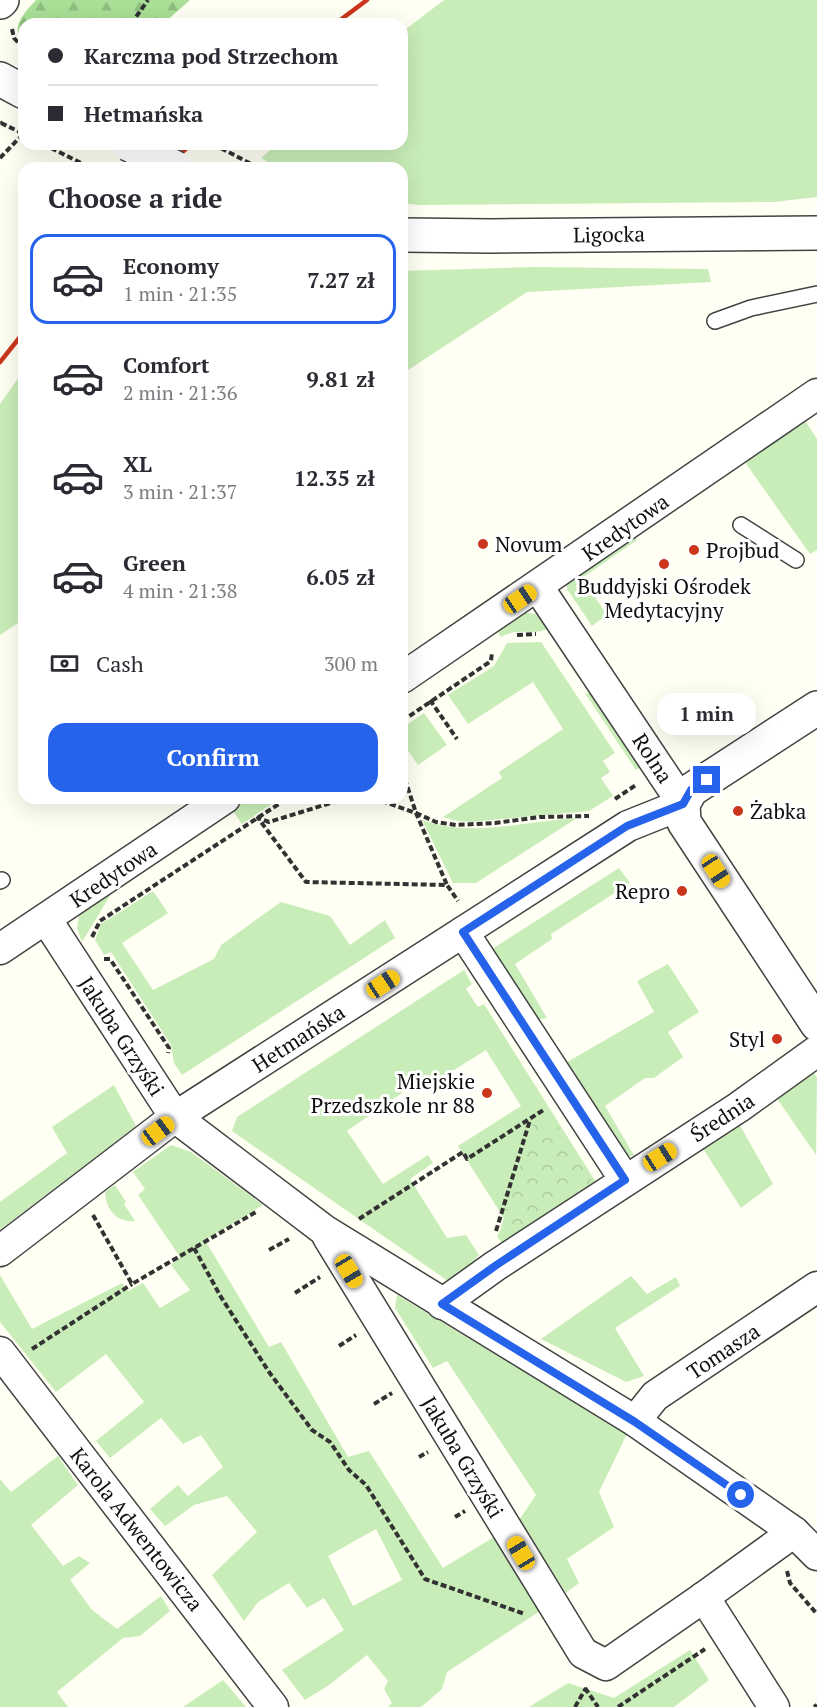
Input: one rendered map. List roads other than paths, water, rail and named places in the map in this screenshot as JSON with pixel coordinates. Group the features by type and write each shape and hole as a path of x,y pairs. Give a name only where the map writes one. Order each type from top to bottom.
{"street":[{"path":"0,79 18,89"},
{"path":"140,150 164,162"},
{"name":"Ligocka","path":"408,235 817,232"},
{"name":"Kredytowa","path":"408,674 538,587 710,479 817,394"},
{"name":"Rolna","path":"538,587 683,804 684,822 817,1024"},
{"name":"Hetmańska","path":"0,1251 175,1118 455,919 627,826 683,804 691,790 817,708"},
{"name":"Kredytowa","path":"0,950 216,804"},
{"name":"Jakuba Grzyśki","path":"46,919 175,1118 338,1227 442,1304 635,1422 794,1532 817,1555"},
{"path":"455,919 625,1180"},
{"name":"Średnia","path":"442,1304 495,1266 739,1107 817,1051"},
{"name":"Jakuba Grzyśki","path":"338,1227 583,1653 606,1665 704,1598 794,1532"},
{"name":"Tomasza","path":"635,1422 655,1396 817,1287"},
{"name":"Karola Adwentowicza","path":"14,1351 273,1707"},
{"path":"704,1598 774,1707"}],"lane":[{"path":"715,321 751,308 817,294"},
{"path":"741,525 796,560"}],"railway":[{"path":"343,18 367,0"},
{"path":"172,162 185,150"},
{"path":"0,362 18,340"}],"place":[{"name":"Novum","path":"483,544"},
{"name":"Projbud","path":"694,550"},
{"name":"Buddyjski Ośrodek Medytacyjny","path":"664,564"},
{"name":"Żabka","path":"738,811"},
{"name":"Repro","path":"682,891"},
{"name":"Styl","path":"777,1039"},
{"name":"Miejskie Przedszkole nr 88","path":"487,1093"}]}
